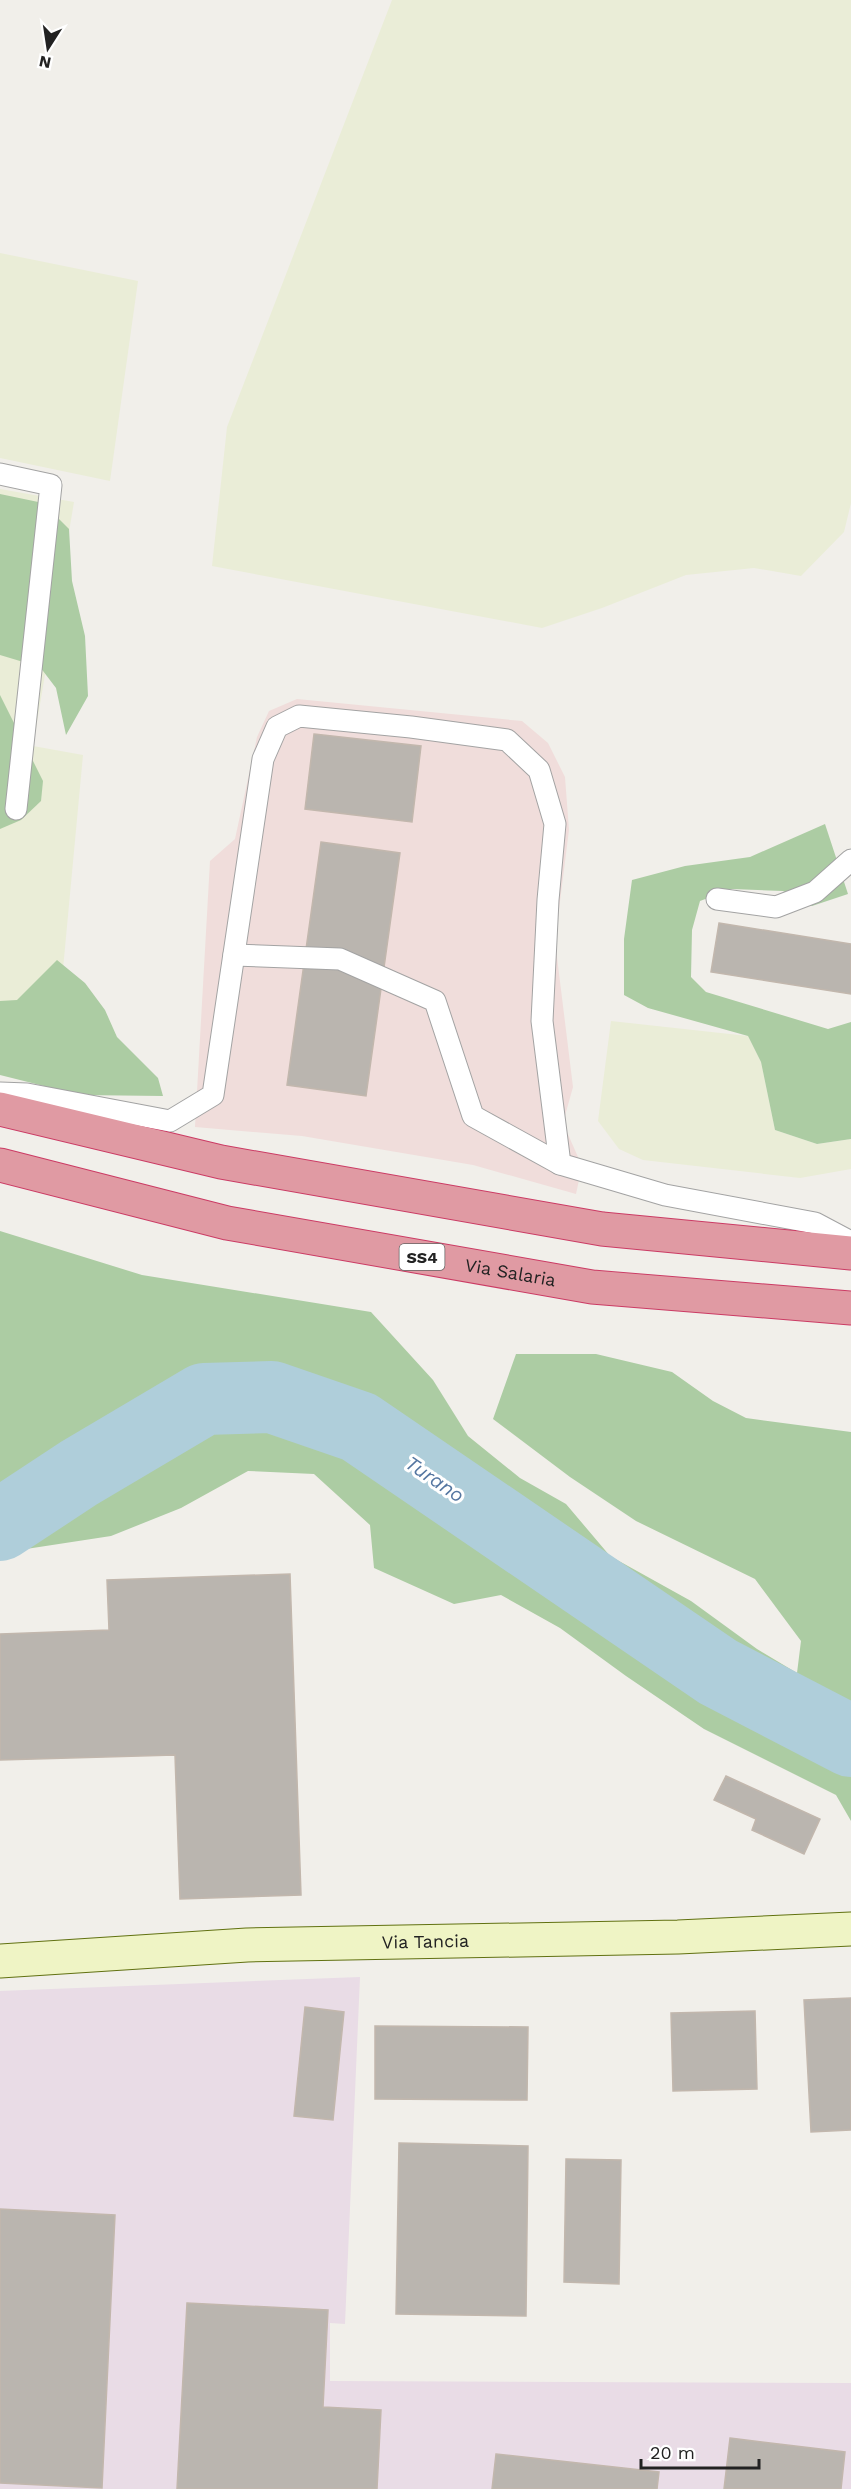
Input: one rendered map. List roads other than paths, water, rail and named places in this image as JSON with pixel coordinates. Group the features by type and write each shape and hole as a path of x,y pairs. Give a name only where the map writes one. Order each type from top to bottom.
{"highway":[{"path":"0,1109 221,1162 602,1229 851,1253"},
{"name":"Via Salaria","path":"0,1165 227,1223 592,1287 851,1308"}],"main road":[{"name":"Via Tancia","path":"0,1961 247,1945 678,1937 851,1929"}],"lane":[{"path":"0,474 51,485 16,809"},
{"path":"0,1093 27,1094 170,1121 213,1095 263,759 277,727 299,716 411,727 507,740 539,770 555,824 548,900 542,1021 560,1164"},
{"path":"717,899 776,907 815,892 851,860"},
{"path":"234,955 340,959 435,1001 473,1116 560,1164 665,1195 815,1223 851,1242"}],"waterway":[{"name":"Turano","path":"0,1525 79,1473 204,1399 272,1397 359,1427 718,1672 851,1741"}]}
